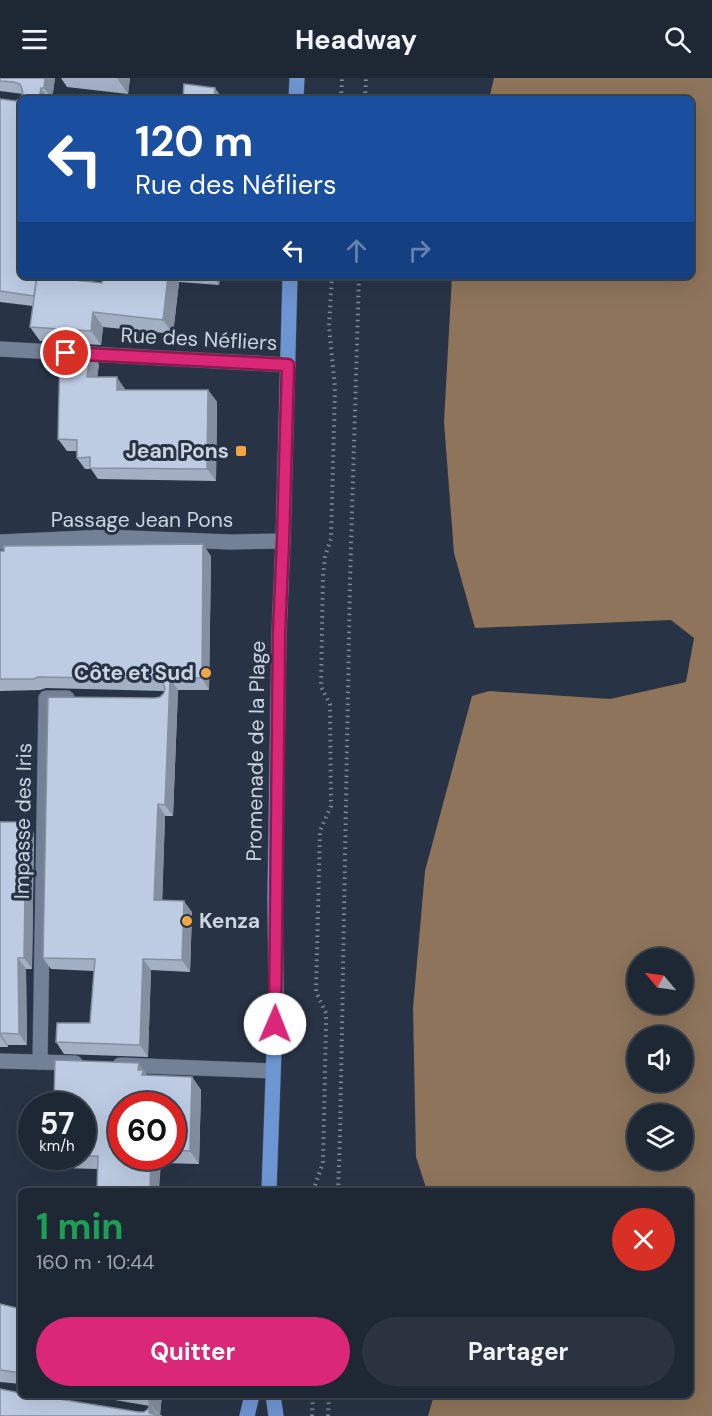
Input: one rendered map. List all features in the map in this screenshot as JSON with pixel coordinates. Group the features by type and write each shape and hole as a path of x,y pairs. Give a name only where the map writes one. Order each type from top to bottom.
{"main road":[{"path":"296,96 297,78"},
{"name":"Promenade de la Plage","path":"269,1188 276,994 279,633 290,279"},
{"path":"247,1416 251,1398"},
{"path":"273,1398 276,1416"}],"street":[{"name":"Rue des Néfliers","path":"0,349 288,365"},
{"name":"Passage Jean Pons","path":"0,542 105,537 230,542 283,541"},
{"name":"Impasse des Iris","path":"40,1062 46,698 81,699"},
{"path":"0,1061 86,1064"},
{"path":"110,1065 273,1071"}],"path":[{"path":"341,96 342,78"},
{"path":"365,96 366,78"},
{"path":"314,1188 323,1163 326,1026 326,1013 316,992 320,831 331,806 330,704 321,687 323,576 325,556 332,539 335,388 329,326 332,279"},
{"path":"338,1188 359,279"},
{"path":"312,1416 313,1398"},
{"path":"328,1416 329,1398"}],"shaded area":[{"path":"494,78 712,78 712,1416 428,1416 433,1398 693,1398 693,1188 426,1188 416,1157 413,1008 425,871 472,696 489,691 610,699 686,682 694,638 671,620 475,628 454,553 444,422 452,279 694,279 694,96 490,96"}],"building":[{"path":"0,78 45,78 44,88 41,88 40,96 22,96 20,84 0,81"},
{"path":"184,84 215,88 214,96 183,96"},
{"path":"0,99 18,100 18,279 37,279 34,296 0,291"},
{"path":"37,279 102,283 102,279 168,279 163,320 93,312 91,331 30,327"},
{"path":"60,351 90,352 87,377 117,377 117,390 208,390 207,469 90,468 90,457 77,458 77,440 58,439"},
{"path":"203,544 202,678 170,678 165,805 158,804 154,900 184,901 182,960 143,959 140,1045 56,1042 57,1023 90,1023 95,959 43,958 48,697 155,698 164,693 165,688 160,680 155,679 38,677 0,679 0,551 4,551 4,546"},
{"path":"0,822 26,822 24,958 18,958 19,1034 0,1033"},
{"path":"55,1060 139,1063 138,1070 143,1070 142,1075 192,1077 190,1151 186,1151 186,1092 108,1092 108,1170 151,1170 150,1188 97,1188 98,1156 96,1156 96,1092 54,1092"},
{"path":"0,1304 18,1308 18,1373 0,1370"},
{"path":"0,1389 18,1392 18,1398 53,1398 139,1412 144,1412 150,1404 149,1413 162,1416 0,1416"}],"place":[{"name":"Jean Pons","path":"241,451"},
{"name":"Côte et Sud","path":"206,673"},
{"name":"Kenza","path":"187,921"}],"route":[{"path":"66,353 288,365 279,633 275,1024"}]}
